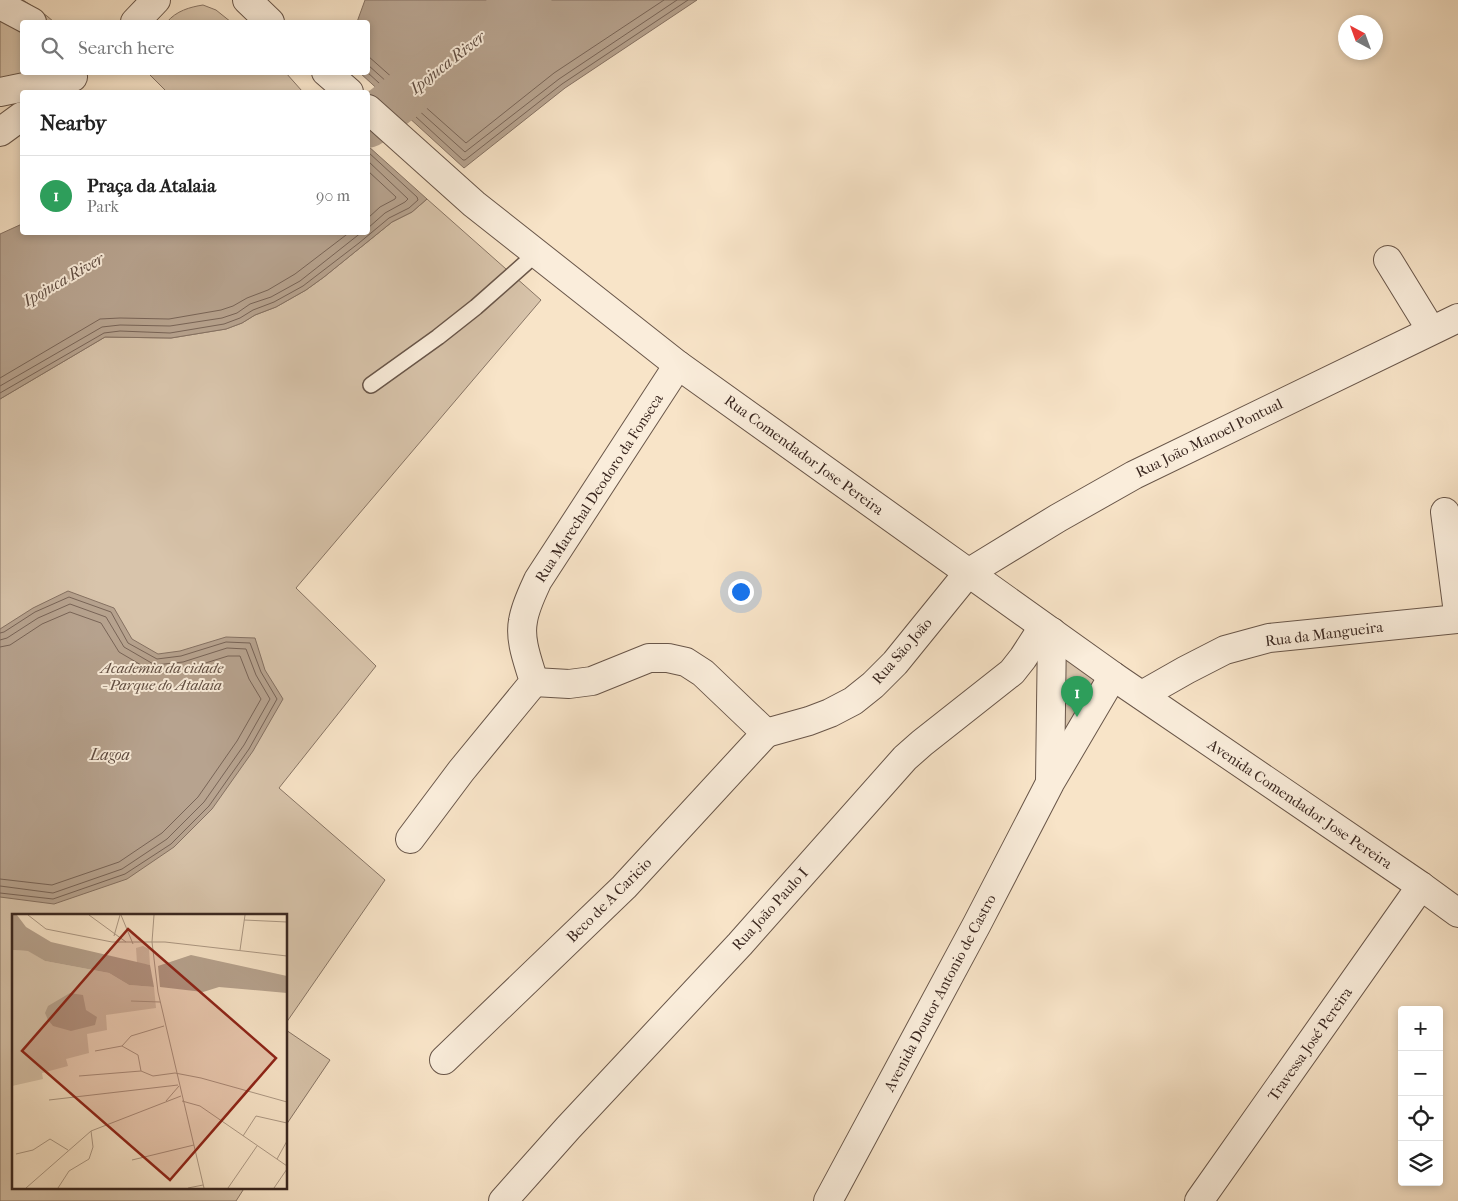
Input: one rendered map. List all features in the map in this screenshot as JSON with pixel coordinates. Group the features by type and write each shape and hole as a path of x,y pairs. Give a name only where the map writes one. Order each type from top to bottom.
{"street":[{"path":"137,20 156,0"},
{"path":"247,0 268,20"},
{"path":"0,5 28,20"},
{"path":"329,75 347,90"},
{"path":"0,92 68,81"},
{"name":"Rua Comendador Jose Pereira","path":"370,111 474,204 678,365 1048,630 1142,695"},
{"path":"0,132 20,117"},
{"path":"1388,260 1431,330"},
{"name":"Rua João Manoel Pontual","path":"968,572 1134,475 1458,318"},
{"name":"Rua Marechal Deodoro da Fonseca","path":"534,682 523,643 522,622 538,580 678,365"},
{"path":"1445,512 1458,613"},
{"name":"Rua São João","path":"766,733 809,722 853,701 873,685 895,663 968,572"},
{"name":"Rua da Mangueira","path":"1142,695 1225,650 1269,638 1458,619"},
{"name":"Avenida Doutor Antonio de Castro","path":"1048,630 1050,783"},
{"name":"Rua João Paulo I","path":"503,1201 568,1128 740,944 905,758 1012,672 1048,630"},
{"path":"410,839 461,771 534,682 569,684 592,680 649,658 668,658 686,662 703,673 766,733"},
{"name":"Avenida Doutor Antonio de Castro","path":"828,1201 977,924 1050,783 1113,676"},
{"name":"Avenida Comendador Jose Pereira","path":"1142,695 1458,913"},
{"name":"Beco de A Caricio","path":"444,1060 624,887 766,733"},
{"name":"Travessa José Pereira","path":"1199,1201 1420,886"}],"lane":[{"path":"371,385 438,337 537,254"}],"green space":[{"path":"0,0 23,0 52,20 20,20 20,75 25,75 0,82"},
{"path":"203,5 216,10 228,20 169,20 184,10"},
{"path":"150,75 288,75 301,90 165,90"},
{"name":"Academia da cidade - Parque do Atalaia","path":"427,199 541,300 296,588 376,666 279,788 385,880 288,1020 288,914 12,914 12,1188 244,1188 236,1201 0,1201 0,399 105,337 171,338 226,329 242,323 306,290 392,222 412,212"},
{"path":"1060,647 1121,689 1059,745"},
{"path":"288,1031 330,1060 288,1122"}],"water":[{"path":"365,0 697,0 565,88 464,168 362,75 370,75 370,20 358,20"},
{"path":"370,148 427,199 412,212 392,222 306,290 242,323 226,329 171,338 105,337 0,399 0,234 20,225 20,235 370,235"},
{"name":"Lagoa","path":"68,591 114,608 132,639 158,654 180,651 226,637 255,638 265,670 283,699 253,751 212,809 174,847 127,879 54,904 0,897 0,629 33,608"}],"waterway":[{"name":"Ipojuca River","path":"370,121 527,0"}],"place":[{"name":"Praça da Atalaia","path":"1077,717"}]}
